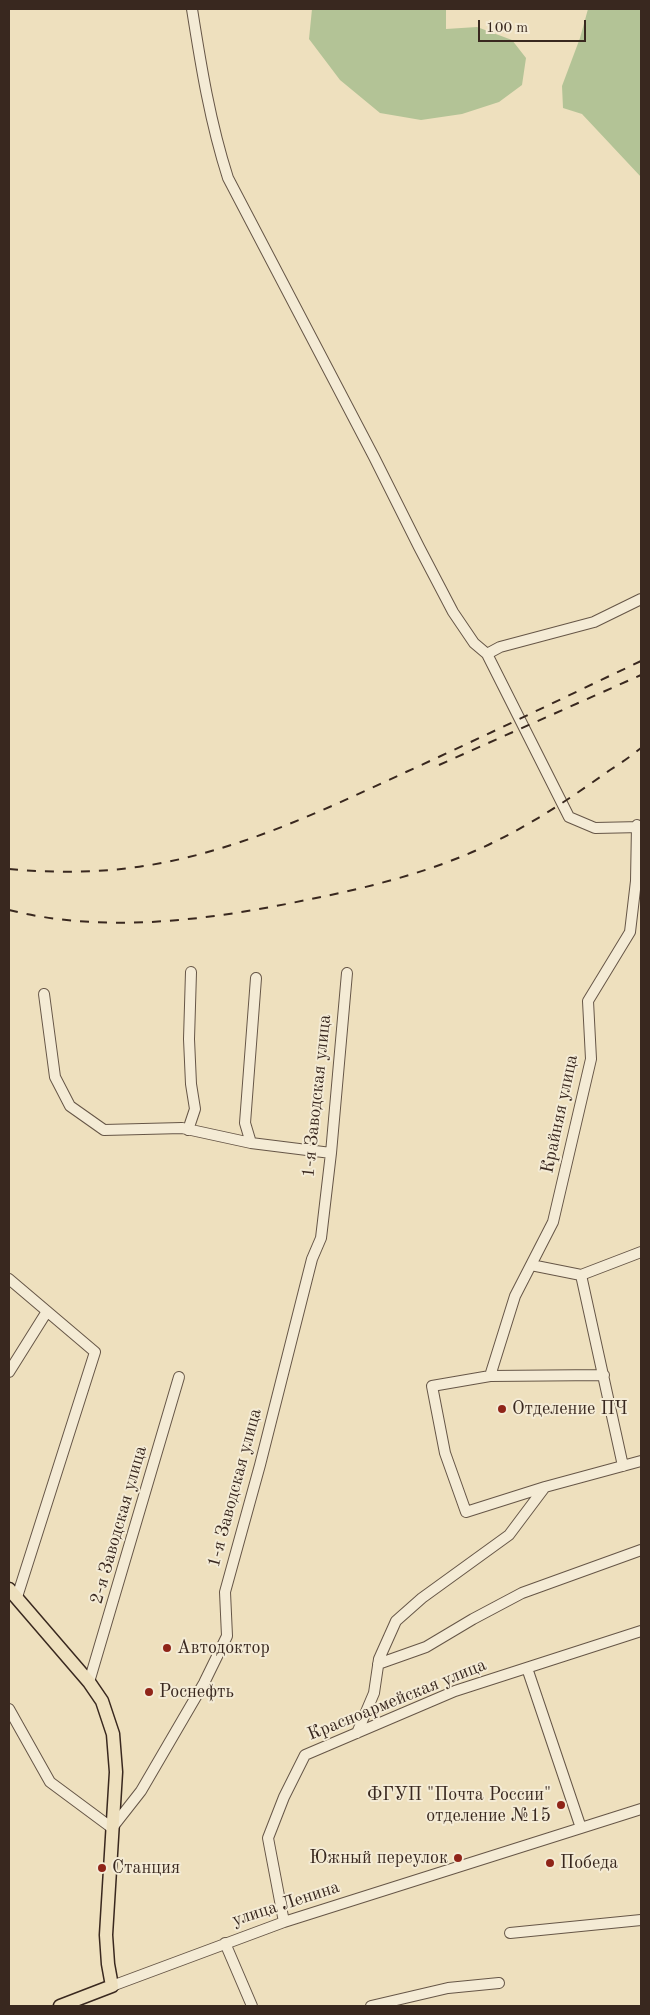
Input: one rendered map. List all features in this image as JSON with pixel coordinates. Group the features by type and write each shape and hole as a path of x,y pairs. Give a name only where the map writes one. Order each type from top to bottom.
{"main road":[{"path":"13,1593 90,1682 102,1701 108,1717 116,1752 106,1935 112,1986"},
{"name":"улица Ленина","path":"60,2006 112,1986"}],"street":[{"path":"192,9 206,99 214,134 228,178 374,457 418,548 452,612 474,643 487,654 569,817 595,828 639,826"},
{"path":"487,654 500,647 594,622 641,599"},
{"name":"Крайняя улица","path":"490,1376 515,1296 553,1222 591,1059 588,1001 630,932 636,881 639,826"},
{"path":"188,1130 195,1109 191,1084 189,1039 191,972"},
{"name":"1-я Заводская улица","path":"112,1828 141,1792 204,1683 227,1636 225,1592 260,1465 312,1259 321,1238 331,1153 347,973"},
{"path":"251,1143 245,1123 256,978"},
{"path":"44,994 54,1077 70,1106 104,1130 167,1128 188,1130 251,1143 331,1153"},
{"path":"531,1265 581,1275 641,1252"},
{"path":"581,1275 623,1466"},
{"path":"9,1278 46,1313 95,1352 13,1593"},
{"path":"9,1372 46,1313"},
{"path":"604,1375 490,1376 432,1386 445,1453 466,1512 641,1460"},
{"name":"2-я Заводская улица","path":"90,1682 180,1377"},
{"path":"357,1733 374,1693 378,1664 396,1621 422,1598 508,1535 545,1487"},
{"path":"378,1664 426,1647 522,1593 641,1550"},
{"name":"Красноармейская улица","path":"284,1922 268,1838 284,1797 305,1754 455,1691 641,1631"},
{"path":"527,1668 581,1828"},
{"path":"9,1709 50,1782 112,1828"},
{"name":"улица Ленина","path":"112,1986 284,1922 641,1809"},
{"path":"510,1933 641,1920"},
{"path":"225,1943 252,2006"},
{"path":"371,2006 448,1988 499,1983"}],"green space":[{"path":"312,9 446,9 446,29 477,27 512,40 526,58 522,85 499,102 462,114 421,120 380,113 340,80 309,39"},
{"path":"588,9 641,9 641,177 582,114 563,108 562,86 580,38"}],"railway":[{"path":"9,869 76,872 110,870 178,860 212,851 278,828 343,801 641,661"},
{"path":"439,765 641,675"},
{"path":"9,910 47,918 85,922 124,923 162,921 201,918 278,906 383,882 450,861 508,835 567,800 641,748"}],"place":[{"name":"Отделение ПЧ","path":"502,1409"},
{"name":"Автодоктор","path":"167,1648"},
{"name":"Роснефть","path":"149,1692"},
{"name":"ФГУП \"Почта России\" отделение №15","path":"561,1805"},
{"name":"Южный переулок","path":"458,1858"},
{"name":"Победа","path":"550,1863"},
{"name":"Станция","path":"102,1868"}]}
